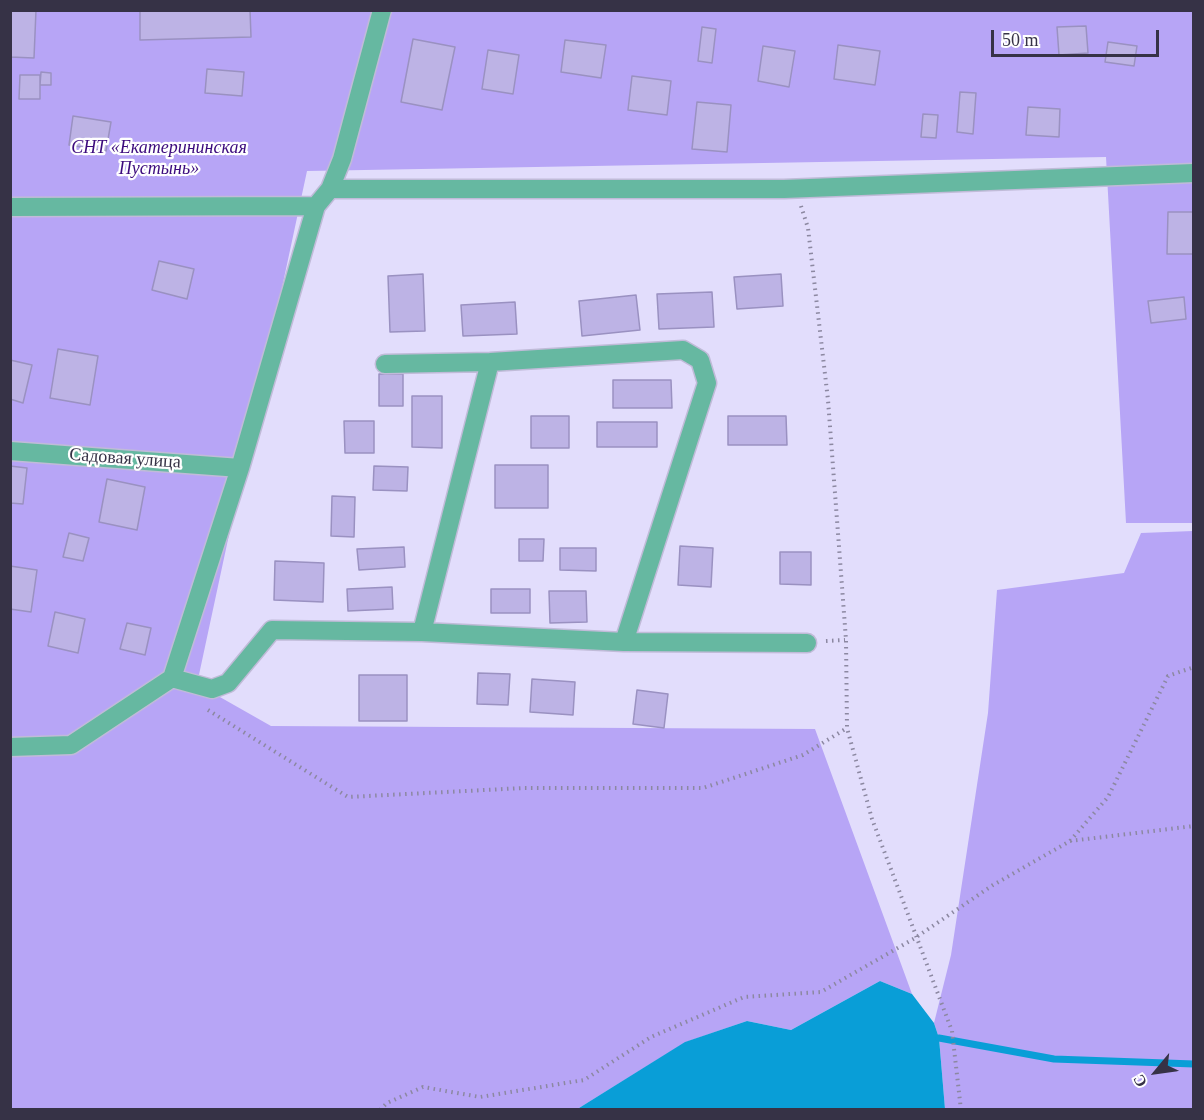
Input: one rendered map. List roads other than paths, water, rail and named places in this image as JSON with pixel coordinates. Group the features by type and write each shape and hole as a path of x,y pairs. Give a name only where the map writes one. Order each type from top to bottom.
{"street":[{"path":"10,747 71,745 172,678 240,468 316,206 330,189 342,159 382,10"},
{"path":"330,189 784,189 1194,172"},
{"path":"10,207 316,206"},
{"path":"385,364 490,362 683,350 700,360 707,383 624,642"},
{"path":"422,632 490,362"},
{"name":"Садовая улица","path":"10,451 240,468"},
{"path":"172,678 212,689 228,683 272,630 422,632 624,642 807,643"}],"water":[{"path":"880,981 912,994 934,1023 939,1038 945,1109 566,1109 579,1108 685,1042 747,1021 791,1030"}],"waterway":[{"path":"939,1038 1054,1059 1194,1064"}],"park label":[{"name":"СНТ «Екатерининская Пустынь»","path":"159,158"}]}
